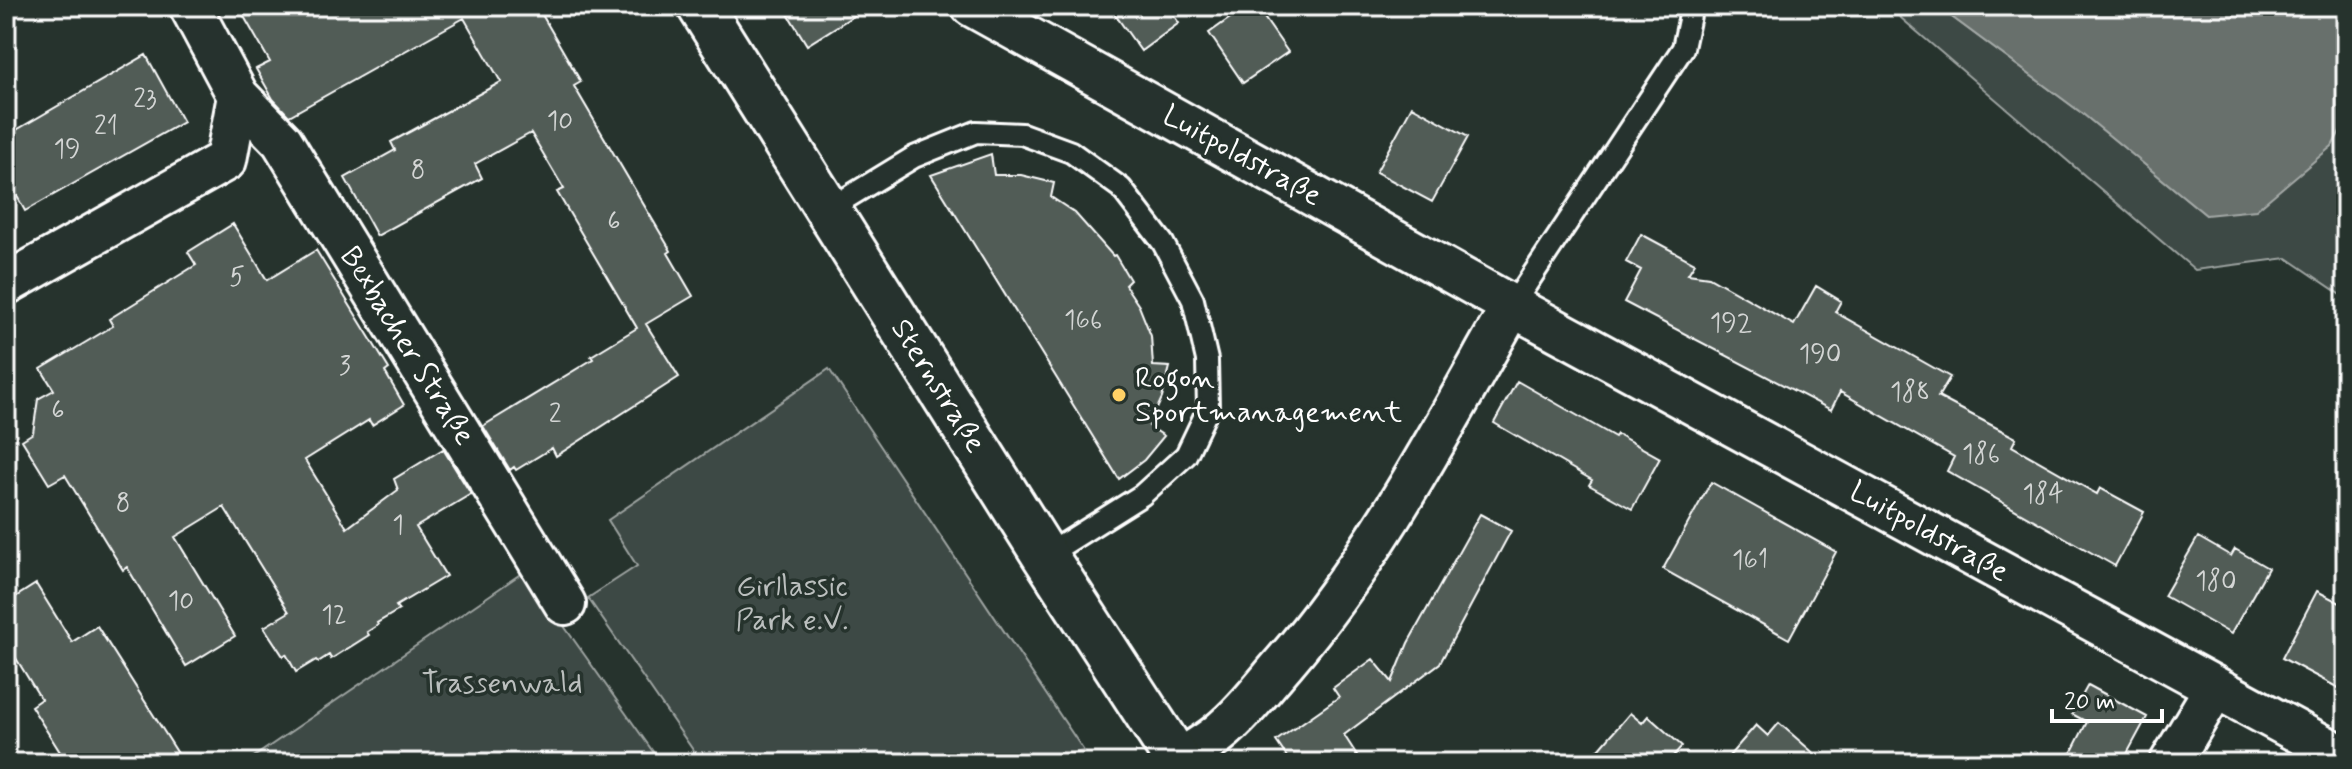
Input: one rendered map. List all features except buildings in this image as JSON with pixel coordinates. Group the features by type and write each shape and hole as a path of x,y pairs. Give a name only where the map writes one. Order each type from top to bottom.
{"main road":[{"name":"Sternstraße","path":"700,6 1178,762"}],"street":[{"name":"Bexbacher Straße","path":"190,6 236,113 282,141 565,604"},
{"name":"Luitpoldstraße","path":"972,6 1512,306 2346,758"},
{"path":"6,284 226,160 236,113"},
{"path":"1178,762 1218,735 1249,703 1326,612 1364,561 1512,306"},
{"path":"2170,763 2215,688"}],"lane":[{"path":"1512,306 1683,48 1692,6"},
{"path":"827,210 914,157 976,132 1022,134 1071,152 1121,188 1163,243 1193,300 1207,360 1208,409 1186,455 1142,495 1045,556"}],"green space":[{"path":"1887,6 1937,6 2083,114 2206,215 2332,146 2346,120 2346,298 2287,258 2195,270"},
{"name":"Girllassic Park e.V.","path":"829,369 1084,751 1023,763 702,763 588,598 637,566 608,520"},
{"name":"Trassenwald","path":"525,571 661,763 245,763"}],"shaded area":[{"path":"1937,6 2346,6 2346,120 2332,146 2256,210 2206,215 2083,114"}],"place":[{"name":"Rogon Sportmanagement","path":"1119,395"}]}
